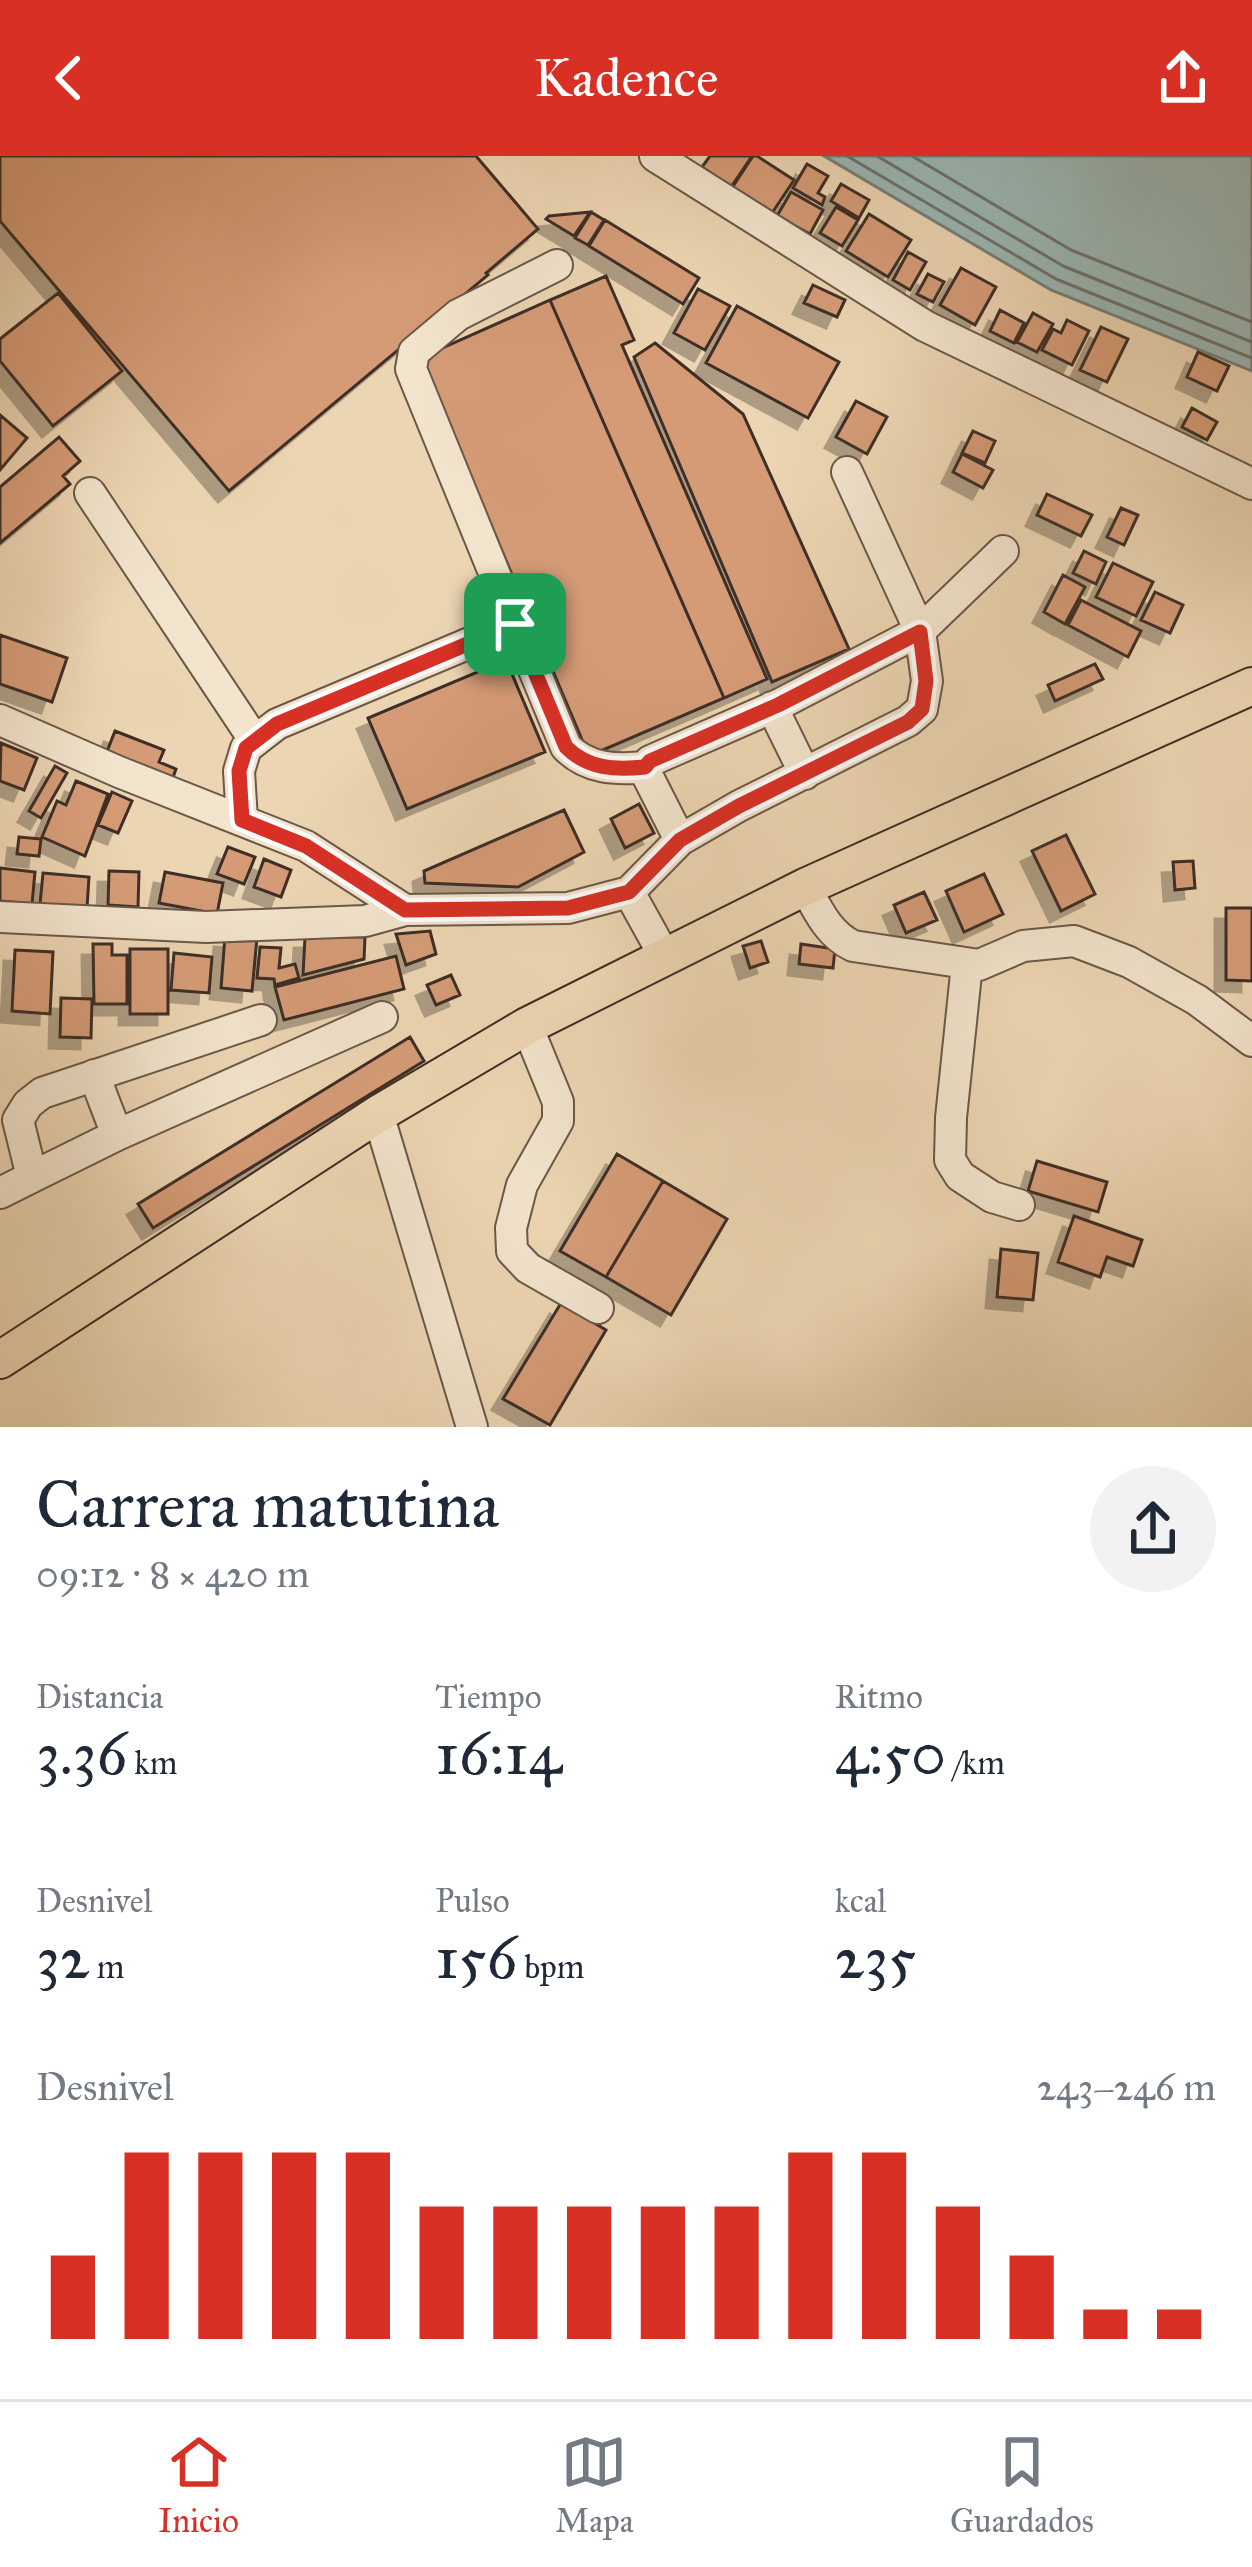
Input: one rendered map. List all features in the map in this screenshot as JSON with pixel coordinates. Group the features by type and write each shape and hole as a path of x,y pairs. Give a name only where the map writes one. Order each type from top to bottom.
{"main road":[{"path":"0,1360 378,1114 526,1026 805,887 1252,686"}],"street":[{"path":"655,156 925,326 1252,484"},
{"path":"557,265 458,314 414,352 411,369 566,747 580,760 625,769 645,767 772,707 920,632 1004,551"},
{"path":"0,917 206,927 365,921 405,910 568,908 629,892 680,840 908,722 922,709 926,681 920,632 848,472"},
{"path":"90,493 255,741"},
{"path":"242,820 239,771 246,748 277,724 515,624"},
{"path":"772,707 805,774"},
{"path":"0,720 306,846 405,910"},
{"path":"645,767 680,840"},
{"path":"805,887 828,928 853,946 979,965 1023,946 1074,941 1129,962 1197,1000 1252,1041"},
{"path":"629,892 665,958"},
{"path":"967,964 950,1160 960,1175 992,1197 1019,1205"},
{"path":"0,1193 117,1135 382,1017"},
{"path":"32,1177 18,1120 42,1093 261,1019"},
{"path":"526,1026 558,1102 557,1120 522,1185 511,1228 512,1251 528,1268 598,1308"},
{"path":"94,1075 117,1135"},
{"path":"378,1114 472,1427"}],"water":[{"path":"824,156 1252,156 1252,371 1051,290"}],"building":[{"path":"0,156 476,156 538,229 229,491 0,221"},
{"path":"710,156 752,156 731,187 702,167"},
{"path":"753,156 794,180 772,213 732,188"},
{"path":"807,164 828,176 818,193 825,197 822,205 793,188"},
{"path":"841,184 869,200 859,218 831,201"},
{"path":"791,192 823,210 810,234 777,216"},
{"path":"836,207 858,220 842,246 820,233"},
{"path":"590,212 574,236 546,219 549,216"},
{"path":"591,212 604,220 588,245 575,238"},
{"path":"869,214 911,240 888,277 846,251"},
{"path":"605,220 699,278 683,304 589,246"},
{"path":"908,252 926,262 910,290 893,280"},
{"path":"961,268 996,287 975,325 940,305"},
{"path":"928,274 944,282 933,302 917,294"},
{"path":"606,276 634,340 622,345 767,679 724,698 550,300"},
{"path":"813,285 845,300 837,317 804,303"},
{"path":"698,289 730,306 705,350 674,333"},
{"path":"58,293 122,371 53,426 0,361 0,339"},
{"path":"550,300 724,698 589,756 420,358"},
{"path":"737,306 839,362 808,418 706,363"},
{"path":"1000,310 1024,323 1014,343 990,331"},
{"path":"1033,313 1053,324 1037,352 1017,342"},
{"path":"1067,320 1089,331 1072,365 1042,350 1053,329 1061,333"},
{"path":"1101,327 1128,339 1107,382 1080,370"},
{"path":"655,343 743,414 849,649 772,682 634,357"},
{"path":"1198,352 1229,366 1217,391 1187,377"},
{"path":"856,401 887,417 867,454 836,437"},
{"path":"1192,408 1217,422 1207,440 1182,427"},
{"path":"0,415 27,438 0,470"},
{"path":"973,431 995,441 985,463 962,453"},
{"path":"59,437 80,461 63,476 70,484 0,543 0,487"},
{"path":"962,454 993,470 983,488 953,472"},
{"path":"1047,494 1092,515 1081,536 1037,515"},
{"path":"1121,508 1138,515 1124,545 1107,537"},
{"path":"1084,551 1106,562 1096,584 1073,573"},
{"path":"1113,563 1153,582 1136,616 1096,597"},
{"path":"1063,575 1085,587 1065,624 1044,612"},
{"path":"1155,592 1183,605 1170,633 1141,620"},
{"path":"1081,600 1141,631 1128,657 1068,625"},
{"path":"0,635 67,658 52,702 0,684"},
{"path":"506,660 545,752 407,809 368,718"},
{"path":"1095,664 1103,679 1055,701 1048,685"},
{"path":"115,731 164,750 159,762 176,769 172,780 106,754"},
{"path":"1,743 37,758 24,790 0,781"},
{"path":"55,766 67,773 41,818 29,811"},
{"path":"76,781 108,794 85,856 42,837 57,801 66,805"},
{"path":"112,792 132,801 118,833 98,825"},
{"path":"639,804 654,833 625,848 611,819"},
{"path":"564,810 584,852 518,887 425,883 424,871"},
{"path":"1066,835 1095,894 1061,911 1032,851"},
{"path":"19,837 41,839 39,856 17,854"},
{"path":"228,847 255,857 244,884 217,874"},
{"path":"264,859 291,870 281,897 254,887"},
{"path":"1193,861 1195,888 1175,890 1173,862"},
{"path":"0,868 35,872 32,904 0,901"},
{"path":"109,871 139,872 138,907 108,905"},
{"path":"165,872 223,883 217,914 159,903"},
{"path":"43,873 89,877 87,908 40,904"},
{"path":"984,874 1003,914 964,932 946,891"},
{"path":"924,892 937,920 906,933 894,905"},
{"path":"1226,908 1252,908 1252,981 1226,980"},
{"path":"430,931 436,954 406,965 396,934"},
{"path":"225,936 257,938 252,991 221,988"},
{"path":"305,937 365,937 364,959 303,975"},
{"path":"761,941 768,962 750,968 743,946"},
{"path":"93,944 112,944 112,955 127,955 127,1004 94,1004"},
{"path":"801,944 835,949 833,968 799,964"},
{"path":"260,947 281,948 279,968 295,964 299,978 275,985 274,979 257,978"},
{"path":"130,949 168,949 168,1014 130,1014"},
{"path":"15,950 53,952 50,1014 12,1011"},
{"path":"174,953 212,957 209,993 171,990"},
{"path":"396,956 404,989 284,1020 275,987"},
{"path":"451,975 460,995 436,1005 427,985"},
{"path":"61,998 92,999 91,1038 60,1037"},
{"path":"410,1037 424,1061 153,1228 138,1204"},
{"path":"617,1154 663,1181 606,1277 560,1251"},
{"path":"1037,1161 1107,1182 1098,1212 1028,1191"},
{"path":"663,1181 727,1219 671,1315 606,1277"},
{"path":"1074,1216 1142,1240 1133,1266 1107,1257 1100,1277 1058,1262"},
{"path":"1001,1249 1038,1253 1033,1300 997,1297"},
{"path":"561,1303 606,1330 550,1425 503,1399"}],"route":[{"path":"515,624 566,747 580,760 598,766 645,767 920,632 926,681 922,709 908,722 680,840 629,892 568,908 405,910 306,846 242,820 239,771 246,748 277,724 515,624"}]}
